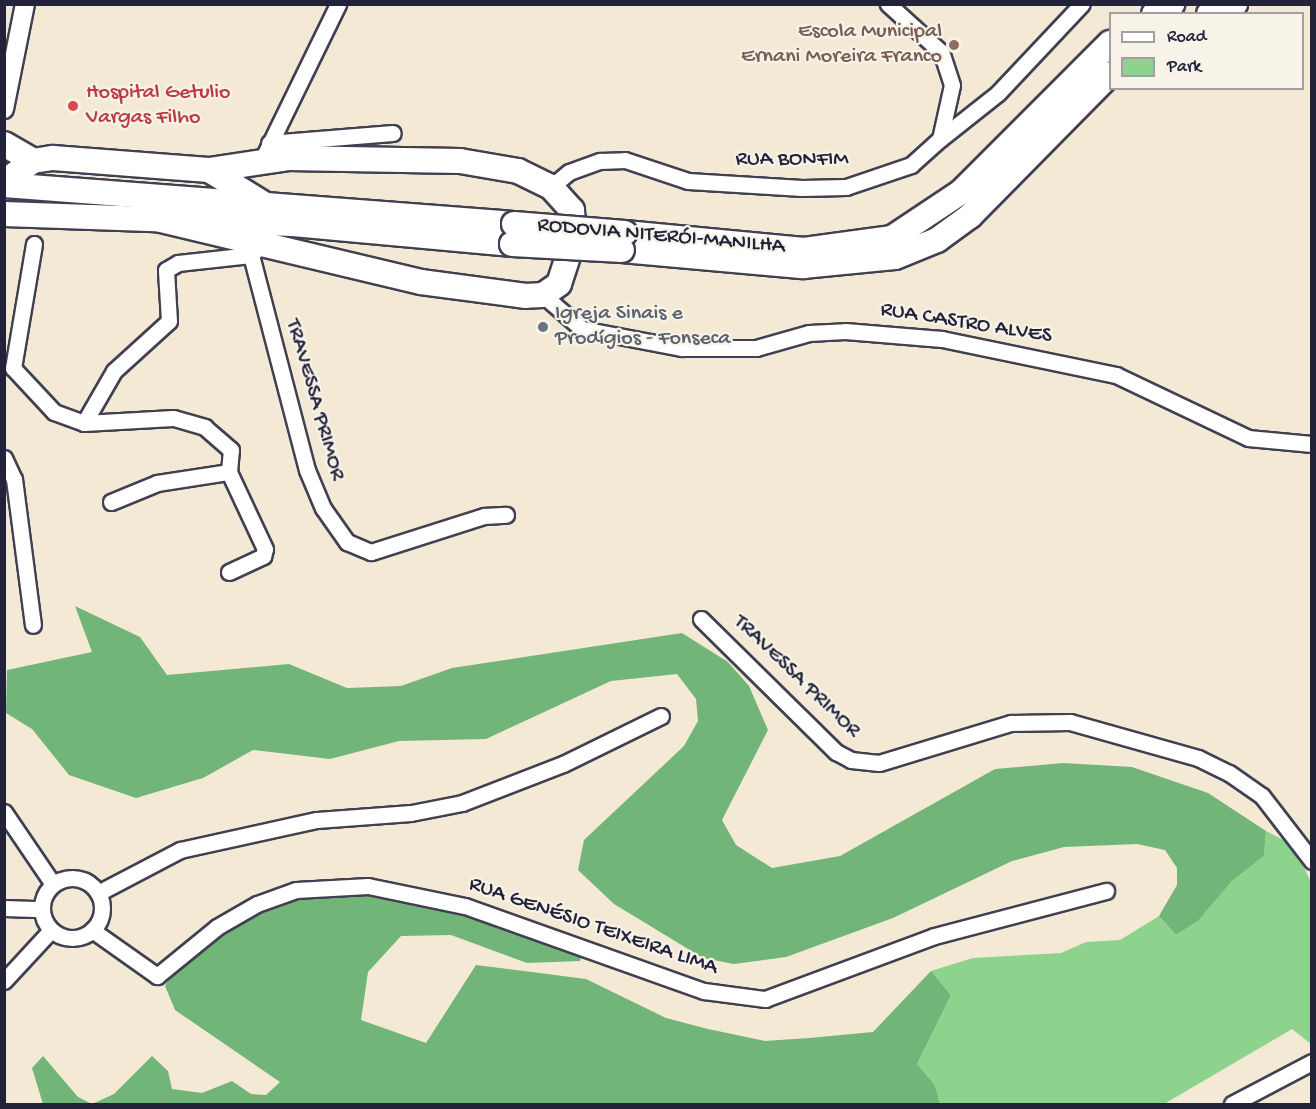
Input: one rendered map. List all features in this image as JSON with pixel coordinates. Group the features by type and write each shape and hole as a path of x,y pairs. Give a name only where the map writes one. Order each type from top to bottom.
{"highway":[{"path":"1158,12 1172,4"},
{"path":"1214,12 1234,4"},
{"name":"RODOVIA NITERÓI-MANILHA","path":"149,217 804,250 892,238 961,192 1109,44"},
{"name":"RODOVIA NITERÓI-MANILHA","path":"623,242 803,266 895,257 938,240 970,216 1109,75"},
{"path":"4,144 33,161"},
{"path":"4,183 33,161 53,158 209,171 265,151 460,161 518,171 551,187 572,210 574,238 566,274 543,295 421,282 256,249 149,217 4,214"},
{"path":"209,171 268,207"},
{"name":"RODOVIA NITERÓI-MANILHA","path":"4,183 268,207 513,234"}],"street":[{"path":"4,110 25,4"},
{"path":"265,151 338,4"},
{"path":"888,4 949,66 952,85 939,139"},
{"name":"RUA BONFIM","path":"551,187 568,172 625,160 688,181 846,187 889,177 998,93 1082,4"},
{"path":"265,151 393,132"},
{"path":"34,244 9,365 54,412 84,423 173,418 206,427 231,450 229,472 265,553 229,572"},
{"path":"84,423 114,372 170,321 166,270 177,263 256,249"},
{"name":"TRAVESSA PRIMOR","path":"256,249 307,471 323,508 347,542 371,552 484,516 506,515"},
{"name":"RUA CASTRO ALVES","path":"543,295 582,329 682,348 756,348 809,333 845,331 942,339 1116,375 1248,438 1311,444"},
{"path":"4,458 14,479 33,625"},
{"path":"111,502 157,483 229,472"},
{"name":"TRAVESSA PRIMOR","path":"701,619 836,752 851,760 879,763 1011,723 1070,722 1198,758 1229,773 1262,796 1311,861"},
{"path":"98,892 180,850 317,820 462,803 563,764 661,716"},
{"path":"4,812 54,884"},
{"path":"73,878 98,892 101,913 92,930 71,938 51,930 42,909 54,884 73,878"},
{"name":"RUA GENÉSIO TEIXEIRA LIMA","path":"92,930 157,976 217,927 257,904 296,890 368,886 465,906 704,991 765,999 934,936 1106,891"},
{"path":"4,908 42,909"},
{"path":"4,981 51,930"},
{"path":"1232,1104 1311,1062"}],"green space":[{"path":"75,606 140,637 167,675 289,664 347,688 401,686 452,668 682,633 728,662 749,686 768,730 722,820 736,845 772,868 840,856 995,769 1063,763 1132,767 1208,793 1266,831 1264,856 1232,881 1198,921 1176,935 1159,916 1177,885 1177,868 1165,850 1137,844 1064,847 1012,861 893,918 786,957 734,964 703,958 614,904 578,870 584,840 684,746 698,721 696,699 677,674 611,681 486,739 399,741 330,759 253,750 203,778 136,798 69,775 32,729 6,713 7,670 92,652"},
{"path":"1266,831 1293,845 1311,882 1311,1044 1292,1029 1164,1104 940,1104 935,1085 917,1064 951,995 931,971 973,958 1061,953 1086,942 1120,940 1159,916 1176,935 1198,921 1232,881 1264,856"},
{"path":"373,888 463,910 583,952 580,961 527,963 451,935 401,936 368,972 361,1020 426,1043 476,965 586,979 666,1018 765,1041 873,1032 931,971 951,995 917,1064 935,1085 940,1104 92,1104 114,1094 152,1056 168,1071 172,1089 202,1093 232,1081 251,1094 266,1095 280,1082 175,1010 165,986 173,972 214,931 281,896"},
{"path":"43,1056 78,1097 92,1104 43,1104 32,1068"}],"place":[{"name":"Escola Municipal Ernani Moreira Franco","path":"954,45"},
{"name":"Hospital Getulio Vargas Filho","path":"73,106"},
{"name":"Igreja Sinais e Prodígios - Fonseca","path":"543,327"}]}
